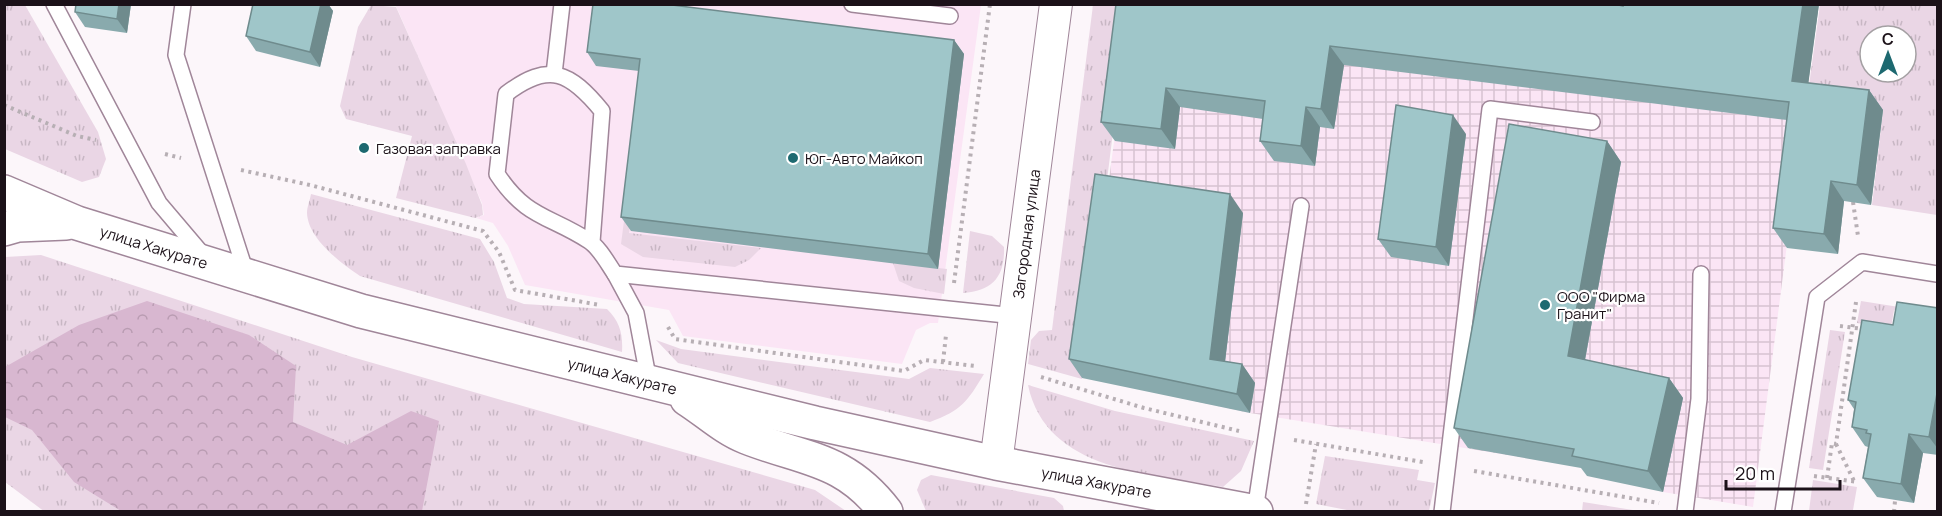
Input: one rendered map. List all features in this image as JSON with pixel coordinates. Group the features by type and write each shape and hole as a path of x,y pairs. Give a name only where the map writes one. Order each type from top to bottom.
{"main road":[{"name":"улица Хакурате","path":"4,192 76,223 361,310 815,423 996,463 1255,511"},
{"path":"4,229 18,225 76,223"},
{"path":"659,384 744,437 827,463 849,475 873,495 886,512"}],"street":[{"name":"Загородная улица","path":"996,463 1056,4"}],"lane":[{"path":"54,4 159,203 211,265"},
{"path":"183,4 176,55 247,276"},
{"path":"554,74 562,4"},
{"path":"852,4 950,16"},
{"path":"591,242 602,111 583,87 554,74 528,77 506,94 497,174 511,196 537,215 591,242 615,274 636,313 659,384"},
{"path":"1442,512 1490,109 1592,122"},
{"path":"1255,511 1301,206"},
{"path":"1784,512 1817,297 1862,262 1937,274"},
{"path":"615,274 1015,316"},
{"path":"1685,510 1699,399 1701,274"}],"path":[{"path":"955,274 990,4"},
{"path":"4,105 76,136 310,185 483,231 499,252 515,290 663,319 675,339 904,371 924,360 983,367"},
{"path":"1790,473 1856,482 1836,444 1862,262 1853,202"},
{"path":"1813,322 1871,330"},
{"path":"1036,375 1144,408 1267,436 1448,466 1685,510"},
{"path":"1827,478 1832,443 1836,444"},
{"path":"1306,504 1316,444"},
{"path":"1894,512 1895,501"}],"shaded area":[{"path":"391,5 981,5 938,323 930,323 916,330 902,364 683,336 669,310 525,285 508,246 493,223 476,218 484,215 482,203 396,6"},
{"path":"1132,5 1818,5 1753,507 1663,492 1587,468 1250,413 1083,377"}],"green space":[{"path":"4,5 25,5 98,132 106,159 99,177 82,182 5,149"},
{"path":"371,5 396,7 466,164 482,205 483,215 475,218 396,198 412,136 346,119 340,106 358,27"},
{"path":"1093,5 1129,5 1082,379 1028,364 1031,340 1039,331 1052,330"},
{"path":"1820,5 1937,5 1937,215 1872,205 1883,110 1807,100"},
{"path":"311,194 480,239 494,262 507,298 524,304 607,309 620,329 622,352 360,276 327,249 313,232 307,213"},
{"path":"634,200 629,233 761,248 749,260 735,267 643,257 621,244 624,221"},
{"path":"970,231 992,236 1004,247 1004,257 995,280 982,289 963,293"},
{"path":"41,255 352,357 815,490 846,511 45,512 5,482 5,257"},
{"path":"893,263 947,269 944,294 914,288 899,281"},
{"path":"147,301 249,335 296,366 293,422 347,445 411,411 439,421 422,511 121,511 74,482 32,430 5,417 5,367 79,325"},
{"path":"1861,301 1937,313 1937,317 1894,310 1891,328 1857,323"},
{"path":"1830,330 1845,332 1823,470 1809,468"},
{"path":"656,340 681,349 909,379 930,368 984,374 963,404 930,422 678,363"},
{"path":"1028,385 1115,411 1254,441 1241,471 1223,487 1135,472 1106,464 1079,452 1056,436 1039,414"},
{"path":"1325,456 1419,470 1417,480 1435,483 1429,511 1352,511 1316,504"},
{"path":"931,475 1054,498 1063,506 1064,511 926,511 917,490 921,480"},
{"path":"1813,480 1857,487 1853,510 1859,511 1809,511"},
{"path":"1583,502 1639,511 1582,511"}],"building":[{"path":"76,4 119,4 117,19 75,12"},
{"path":"253,4 321,4 310,52 246,36"},
{"path":"593,4 664,4 954,40 928,254 621,217 640,59 587,52"},
{"path":"1116,4 1614,4 1623,6 1623,4 1803,4 1792,81 1869,90 1857,185 1831,181 1824,234 1773,228 1789,102 1330,46 1321,109 1306,107 1301,146 1260,141 1265,101 1166,88 1161,129 1101,122"},
{"path":"1396,105 1453,115 1436,247 1378,239"},
{"name":"ООО \"Фирма Гранит\"","path":"1509,124 1607,141 1568,356 1669,378 1648,471 1572,456 1574,449 1454,428"},
{"path":"1095,174 1230,194 1210,359 1242,364 1237,394 1069,359"},
{"path":"1897,302 1938,308 1938,388 1929,437 1909,434 1901,484 1863,478 1871,434 1866,433 1867,430 1852,427 1856,402 1848,400 1862,320 1893,325"}],"place":[{"name":"Газовая заправка","path":"364,148"},
{"name":"Юг-Авто Майкоп","path":"793,158"},
{"name":"ООО \"Фирма Гранит\"","path":"1545,305"}]}
